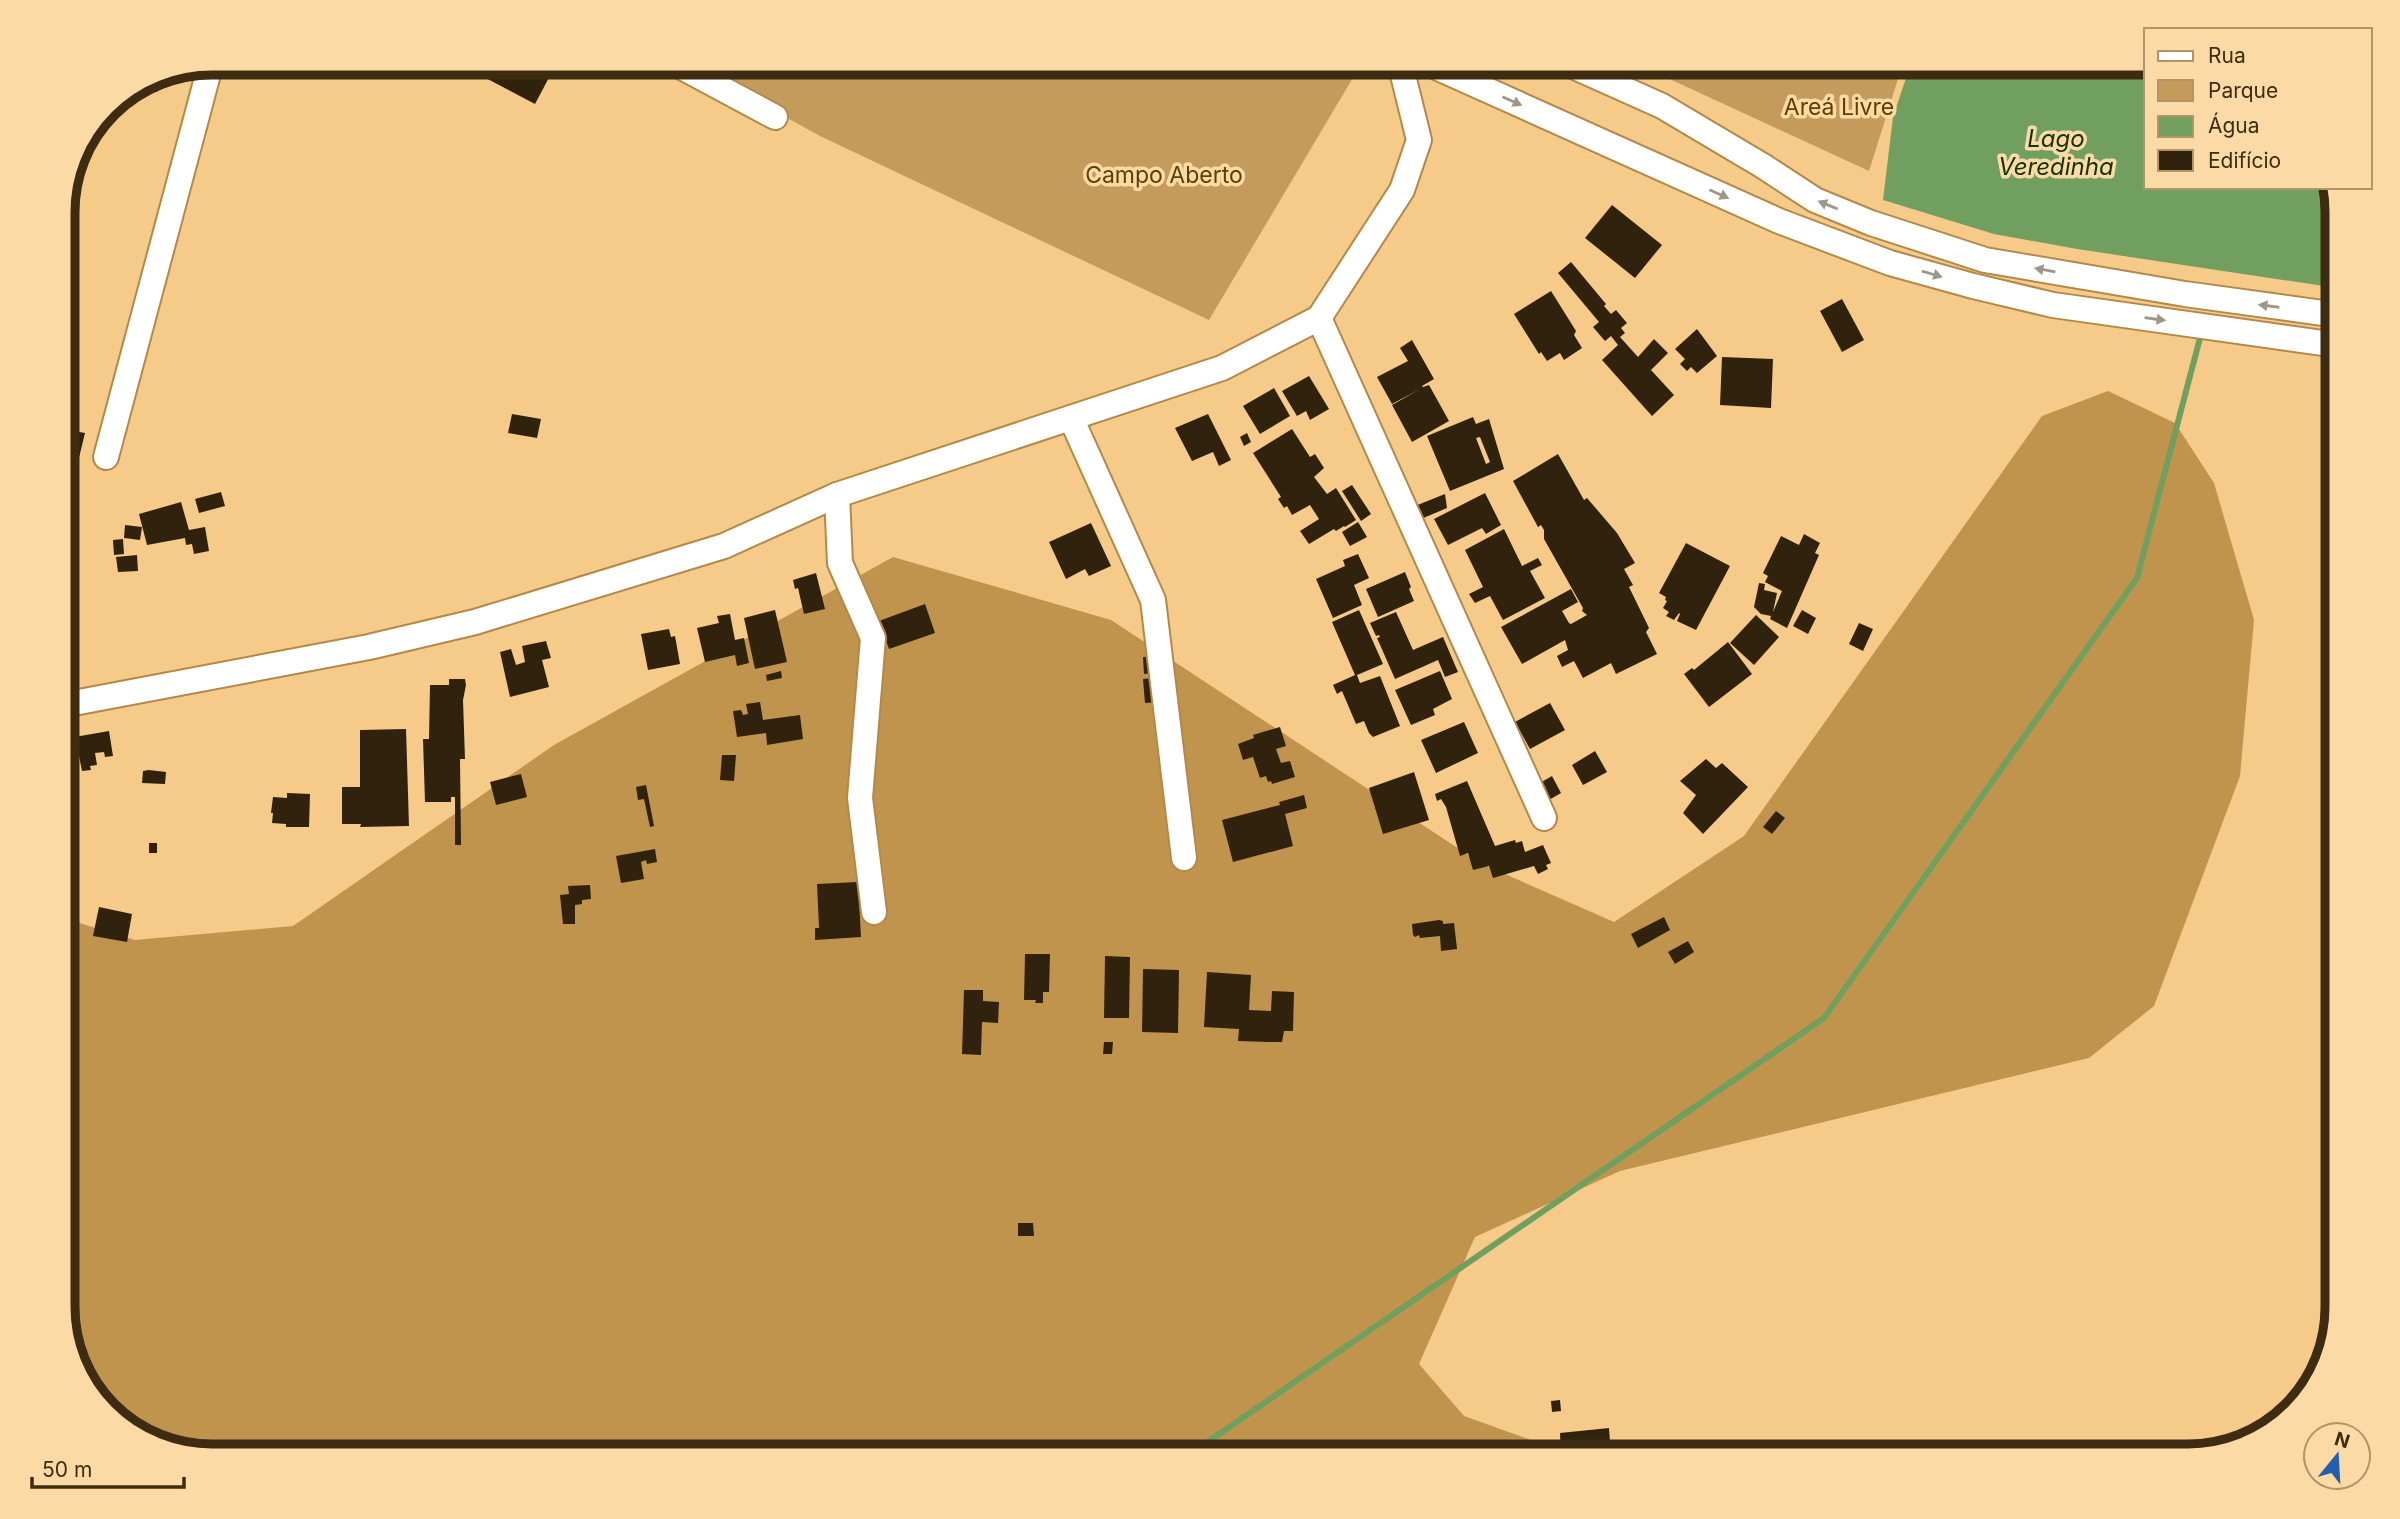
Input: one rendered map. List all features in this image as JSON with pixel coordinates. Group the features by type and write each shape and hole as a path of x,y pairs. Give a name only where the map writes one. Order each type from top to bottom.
{"street":[{"path":"76,703 369,647 475,622 724,546 837,495 1222,368 1319,318 1402,190 1419,140 1403,75"},
{"path":"1455,75 1779,221 1891,263 2053,305 2325,343"},
{"path":"1593,75 1662,106 1815,200 1871,223 1984,260 2185,294 2325,313"},
{"path":"106,457 208,76"},
{"path":"698,76 775,117"},
{"path":"1319,318 1544,818"},
{"path":"1071,418 1153,600 1184,858"},
{"path":"837,495 840,563 873,638 860,798 874,912"}],"green space":[{"name":"Campo Aberto","path":"1354,75 1209,320 820,136 711,76"},
{"name":"Areá Livre","path":"1662,75 1899,75 1869,171"}],"shaded area":[{"path":"2108,391 2175,423 2214,483 2254,620 2240,776 2154,1006 2089,1058 1620,1171 1475,1237 1419,1364 1464,1416 1542,1444 194,1443 152,1430 136,1421 115,1404 86,1359 78,1334 76,1316 76,922 135,940 293,926 554,745 893,557 1111,620 1482,864 1614,922 1744,836 2042,416"}],"water":[{"name":"Lago Veredinha","path":"1907,75 2144,75 2144,189 2322,189 2325,286 1994,234 1883,200 1893,117"}],"building":[{"path":"482,76 550,76 535,104"},
{"path":"1612,205 1662,245 1635,278 1585,238"},
{"path":"1571,262 1606,304 1604,306 1611,314 1616,310 1627,323 1621,328 1625,333 1620,337 1638,357 1654,339 1668,353 1651,370 1674,395 1652,416 1602,360 1618,345 1611,336 1605,341 1593,327 1599,322 1558,273"},
{"path":"1551,291 1576,331 1574,335 1582,348 1564,360 1560,353 1547,361 1541,352 1539,354 1514,314"},
{"path":"1842,299 1864,340 1842,352 1820,311"},
{"path":"1697,329 1717,356 1697,373 1691,367 1687,371 1680,364 1685,359 1675,349"},
{"path":"1412,340 1434,379 1422,386 1429,385 1449,421 1412,442 1392,405 1420,389 1392,404 1377,377 1408,361 1400,348"},
{"path":"1722,357 1773,359 1771,408 1720,405"},
{"path":"1309,376 1329,409 1310,420 1306,411 1297,416 1282,391"},
{"path":"1274,388 1290,416 1260,434 1243,406"},
{"path":"512,414 541,419 537,438 508,433"},
{"path":"1208,414 1231,460 1219,466 1213,452 1192,461 1175,428"},
{"path":"1473,417 1476,424 1489,419 1504,469 1450,491 1427,436","holes":["1480,437 1490,462 1486,464 1476,438"]},
{"path":"1292,429 1310,457 1315,454 1324,468 1314,477 1327,494 1336,488 1356,520 1309,544 1300,531 1319,519 1310,505 1292,515 1287,506 1284,508 1278,499 1281,497 1253,453"},
{"path":"76,431 85,433 76,470"},
{"path":"1247,433 1251,442 1244,446 1240,437"},
{"path":"1558,454 1584,500 1587,498 1617,533 1635,563 1624,569 1633,585 1629,587 1649,628 1646,632 1657,654 1616,674 1611,663 1583,678 1574,661 1562,667 1557,656 1568,650 1565,640 1522,664 1501,627 1571,589 1578,602 1562,611 1569,623 1587,615 1582,611 1583,608 1544,539 1544,530 1541,525 1538,527 1513,481"},
{"path":"1352,485 1371,514 1361,521 1342,491"},
{"path":"221,492 225,506 199,513 195,499"},
{"path":"1485,493 1501,525 1486,534 1482,528 1448,545 1434,519"},
{"path":"1445,494 1447,508 1421,519 1415,506"},
{"path":"181,502 189,530 205,527 209,551 194,554 192,544 186,545 185,538 147,545 139,514"},
{"path":"1358,522 1367,537 1350,546 1342,532"},
{"path":"1091,523 1111,566 1089,576 1085,569 1066,579 1049,542"},
{"path":"125,525 142,527 140,540 124,538"},
{"path":"1504,529 1522,566 1538,558 1542,565 1530,571 1545,598 1503,620 1490,596 1475,603 1469,594 1483,587 1465,550"},
{"path":"1804,534 1820,543 1815,553 1819,555 1787,628 1770,619 1771,616 1761,614 1754,607 1759,583 1765,584 1764,590 1777,593 1773,612 1782,591 1765,582 1768,576 1763,573 1781,536 1799,545"},
{"path":"123,539 124,554 114,555 113,540"},
{"path":"1686,543 1730,566 1696,630 1677,621 1679,613 1674,620 1666,616 1669,612 1663,608 1666,597 1659,593"},
{"path":"1358,554 1369,578 1354,585 1362,605 1333,618 1316,579 1345,566 1343,560"},
{"path":"137,555 138,571 118,572 116,557"},
{"path":"1405,572 1414,601 1378,617 1366,589"},
{"path":"816,573 825,609 804,614 798,588 795,589 793,580"},
{"path":"925,604 935,633 889,649 879,621"},
{"path":"775,610 787,662 755,669 744,618"},
{"path":"1359,610 1383,664 1357,675 1358,678 1360,683 1380,676 1400,726 1373,737 1364,721 1356,724 1342,691 1337,694 1333,685 1355,675 1332,622"},
{"path":"1802,610 1816,618 1808,634 1793,626"},
{"path":"1396,612 1413,650 1443,637 1458,672 1445,677 1438,660 1395,679 1377,638 1380,637 1376,636 1370,623"},
{"path":"730,614 735,640 744,638 749,663 737,666 735,655 705,662 697,628 719,623 717,616"},
{"path":"1756,615 1779,637 1754,665 1730,643"},
{"path":"1859,623 1873,629 1863,651 1849,644"},
{"path":"669,629 671,637 675,636 680,664 648,670 641,634"},
{"path":"546,641 551,658 542,660 549,687 510,697 500,652 511,649 516,665 525,662 522,646"},
{"path":"1728,642 1752,674 1709,707 1684,674 1692,668 1694,670"},
{"path":"1160,656 1163,672 1144,674 1143,657"},
{"path":"781,671 782,678 767,681 766,675"},
{"path":"1440,671 1452,699 1433,709 1435,715 1411,725 1395,690"},
{"path":"1163,677 1159,702 1145,703 1143,679"},
{"path":"449,679 465,679 466,685 463,700 465,759 460,759 461,845 455,845 455,797 451,797 451,802 425,802 423,739 429,739 430,685 449,685"},
{"path":"760,702 763,720 800,715 803,739 767,745 766,733 737,737 733,711 741,710 743,715 748,714 746,704"},
{"path":"1550,703 1565,730 1530,749 1515,722"},
{"path":"1464,722 1478,753 1436,773 1421,740"},
{"path":"1280,727 1286,746 1276,749 1281,763 1290,761 1295,777 1272,784 1266,776 1260,778 1253,757 1243,760 1238,744 1254,738 1253,735"},
{"path":"406,729 409,826 360,827 361,824 342,824 342,787 360,787 360,730"},
{"path":"109,731 113,756 105,757 104,752 95,753 97,765 90,766 91,770 82,771 79,756 76,756 76,737"},
{"path":"1595,751 1607,772 1583,785 1572,765"},
{"path":"722,755 736,755 734,781 720,780"},
{"path":"1706,759 1716,768 1722,763 1748,787 1703,834 1683,813 1696,795 1680,781"},
{"path":"143,771 166,772 165,784 142,783"},
{"path":"1414,772 1429,820 1383,834 1369,788"},
{"path":"521,774 527,797 496,805 490,782"},
{"path":"1552,776 1561,793 1542,804 1533,787"},
{"path":"1467,781 1495,846 1515,840 1516,843 1522,841 1525,852 1543,845 1551,863 1546,865 1548,869 1538,874 1534,866 1493,878 1489,866 1473,870 1468,853 1460,856 1446,807 1441,799 1437,801 1435,794"},
{"path":"646,785 654,826 650,827 644,799 638,800 636,787"},
{"path":"287,793 310,794 309,827 286,827 286,824 272,823 273,797 287,798"},
{"path":"1304,795 1307,808 1285,814 1293,846 1233,862 1222,820 1280,805 1279,802"},
{"path":"1776,811 1785,818 1772,834 1763,827"},
{"path":"149,843 157,843 157,853 149,853"},
{"path":"655,849 657,862 641,862 644,879 621,883 616,856"},
{"path":"858,882 861,937 815,940 815,928 819,928 817,884"},
{"path":"590,885 591,899 582,900 582,904 575,905 575,924 563,924 560,895 569,894 568,886"},
{"path":"99,907 132,914 127,942 93,936"},
{"path":"1664,917 1670,930 1638,948 1631,934"},
{"path":"1443,921 1443,924 1454,923 1457,949 1441,951 1440,936 1420,938 1419,935 1413,935 1412,924"},
{"path":"1688,941 1694,952 1675,964 1668,952"},
{"path":"1025,954 1050,954 1049,992 1043,992 1043,1003 1024,1000"},
{"path":"1105,956 1130,957 1129,1018 1104,1018"},
{"path":"1143,969 1179,970 1178,1033 1142,1032"},
{"path":"1207,972 1251,975 1249,1010 1271,1011 1272,991 1294,992 1293,1031 1284,1031 1282,1042 1238,1041 1239,1029 1204,1027"},
{"path":"964,990 983,990 983,1001 999,1002 998,1023 982,1022 981,1055 962,1054"},
{"path":"1104,1042 1113,1042 1112,1054 1103,1054"},
{"path":"1018,1223 1033,1223 1034,1236 1018,1236"},
{"path":"1560,1400 1561,1411 1552,1412 1551,1401"},
{"path":"1609,1428 1610,1444 1560,1444 1560,1433"}],"waterway":[{"path":"1204,1444 1824,1018 2137,578 2200,338"}]}
